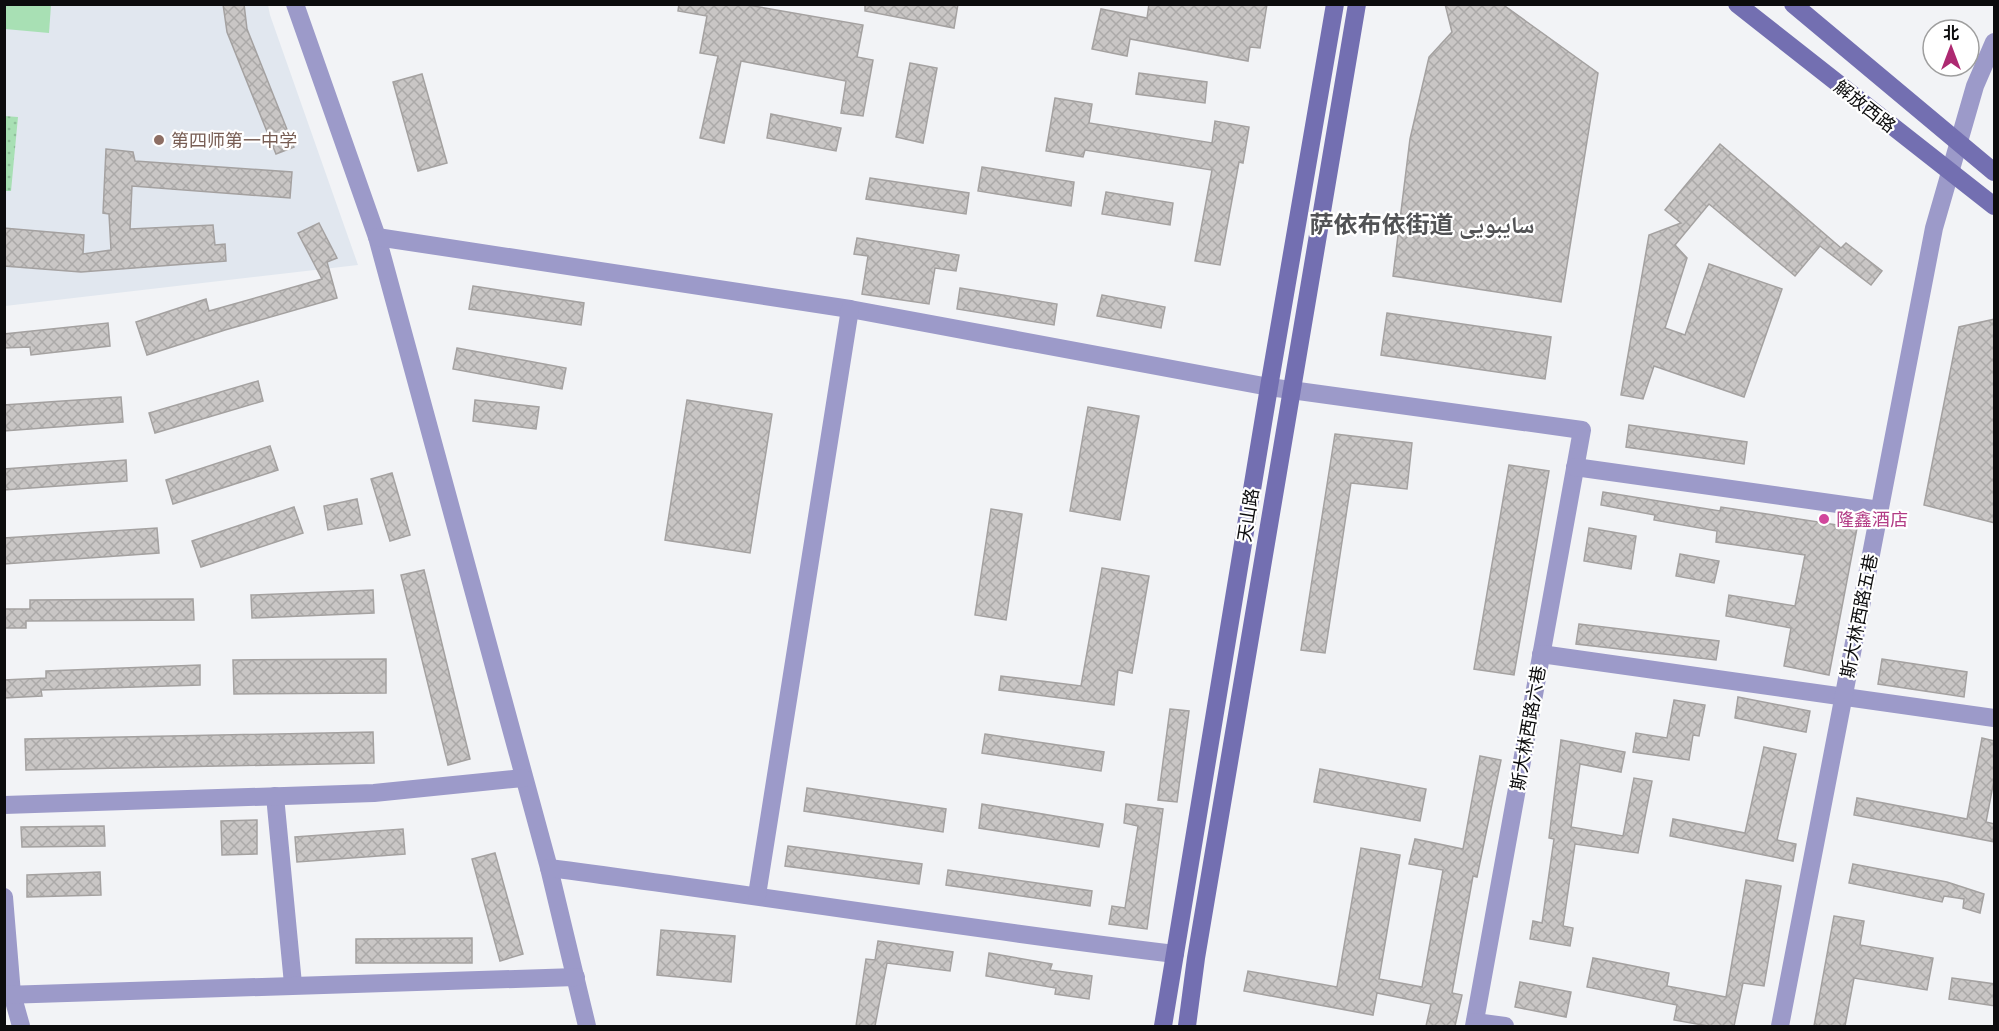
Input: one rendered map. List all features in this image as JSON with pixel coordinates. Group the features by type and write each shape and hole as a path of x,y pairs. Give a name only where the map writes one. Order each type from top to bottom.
{"main road":[{"name":"天山路","path":"1163,1026 1335,4"},
{"name":"天山路","path":"1187,1026 1196,958 1357,4"},
{"name":"解放西路","path":"1737,4 1995,206"},
{"name":"解放西路","path":"1793,4 1957,143 1995,172"}],"street":[{"path":"295,4 377,237 549,868 587,1026"},
{"name":"斯大林西路五巷","path":"1780,1026 1934,228 1975,86 1995,42"},
{"path":"377,237 850,309 1269,387 1292,389"},
{"path":"757,895 850,309"},
{"name":"斯大林西路六巷","path":"1292,389 1582,430 1474,1024"},
{"path":"1575,467 1880,510"},
{"path":"1541,654 1995,718"},
{"path":"4,805 374,793 523,778"},
{"path":"275,796 292,984"},
{"path":"549,868 757,895 1014,935 1175,954"},
{"path":"4,897 8,994 21,1026"},
{"path":"8,994 576,977"},
{"path":"1474,1024 1504,1026"}],"shaded area":[{"name":"第四师第一中学","path":"4,5 268,5 358,265 5,306"}],"green space":[{"path":"4,5 51,5 49,33 5,29"},
{"path":"4,116 18,117 11,191 5,191"}],"building":[{"path":"223,4 244,4 247,29 294,147 276,154 227,32"},
{"path":"679,4 742,4 863,25 857,57 873,60 863,116 841,113 846,81 741,61 724,143 700,138 718,56 700,53 707,16 678,11"},
{"path":"865,4 958,4 954,28 865,11"},
{"path":"1149,4 1267,4 1260,48 1250,47 1248,61 1130,39 1127,56 1092,49 1101,9 1147,18"},
{"path":"1445,4 1502,4 1598,73 1561,302 1393,276 1410,139 1429,57 1452,32"},
{"path":"910,63 937,68 923,143 896,137"},
{"path":"1139,73 1207,82 1205,103 1136,94"},
{"path":"422,74 447,163 418,171 393,82"},
{"path":"1055,98 1092,104 1089,123 1212,143 1215,121 1249,127 1243,163 1239,162 1220,265 1195,261 1212,170 1085,150 1083,157 1046,151"},
{"path":"771,114 841,128 836,151 767,138"},
{"path":"1720,144 1841,248 1846,243 1882,271 1871,285 1820,246 1795,276 1709,204 1675,245 1687,258 1665,328 1685,335 1709,264 1782,289 1744,397 1654,366 1643,399 1621,395 1649,235 1681,223 1665,210"},
{"path":"106,149 133,152 135,161 292,172 290,198 132,186 130,229 213,225 215,245 225,244 226,261 81,272 4,266 4,228 84,235 83,254 111,250 109,214 103,213"},
{"path":"982,167 1074,182 1071,206 978,191"},
{"path":"870,178 969,193 966,214 866,199"},
{"path":"1106,192 1173,203 1170,225 1102,214"},
{"path":"319,223 337,258 327,262 337,298 147,355 136,322 206,299 209,311 322,279 298,233"},
{"path":"857,238 959,255 956,271 935,268 929,304 862,294 868,256 854,254"},
{"path":"473,286 584,303 581,325 469,309"},
{"path":"960,288 1057,304 1054,325 957,309"},
{"path":"1102,295 1165,307 1161,328 1097,316"},
{"path":"1387,313 1551,337 1545,379 1381,355"},
{"path":"1995,319 1995,523 1924,505 1959,327"},
{"path":"108,323 110,346 31,355 30,347 4,348 4,334"},
{"path":"457,348 566,368 562,389 453,369"},
{"path":"258,381 263,401 155,433 149,413"},
{"path":"121,397 123,422 4,431 4,405"},
{"path":"475,400 539,407 536,429 473,421"},
{"path":"687,400 772,414 750,553 665,540"},
{"path":"1088,407 1139,416 1120,520 1070,511"},
{"path":"1629,425 1747,442 1744,464 1626,447"},
{"path":"1335,434 1412,443 1407,489 1351,483 1325,653 1301,650"},
{"path":"270,446 278,470 173,504 166,480"},
{"path":"126,460 127,481 4,490 4,469"},
{"path":"1509,465 1549,471 1514,675 1474,669"},
{"path":"392,473 410,535 390,541 371,479"},
{"path":"1603,492 1720,511 1721,507 1857,528 1829,675 1784,666 1791,628 1726,616 1729,595 1795,606 1805,555 1716,542 1717,531 1654,520 1655,515 1601,505"},
{"path":"357,499 362,524 328,530 324,506"},
{"path":"294,507 303,533 201,567 192,541"},
{"path":"991,509 1022,514 1006,620 975,615"},
{"path":"157,528 159,553 4,564 4,538"},
{"path":"1589,528 1636,536 1631,569 1584,561"},
{"path":"1680,554 1719,561 1714,583 1676,576"},
{"path":"1102,568 1149,576 1132,673 1118,670 1114,705 999,690 1001,676 1081,686"},
{"path":"424,570 470,759 448,765 401,575"},
{"path":"373,590 374,613 252,618 251,595"},
{"path":"193,599 194,620 26,621 26,628 4,628 4,609 30,609 30,600"},
{"path":"1579,624 1719,641 1716,660 1576,644"},
{"path":"386,659 386,693 234,694 233,660"},
{"path":"1882,659 1967,672 1964,697 1878,684"},
{"path":"200,665 200,685 41,690 42,696 4,698 4,680 46,678 46,671"},
{"path":"1738,697 1810,711 1806,732 1735,718"},
{"path":"1674,700 1705,705 1699,736 1693,735 1689,760 1633,752 1636,733 1667,738"},
{"path":"1170,709 1189,711 1177,802 1158,800"},
{"path":"373,732 374,763 26,770 25,739"},
{"path":"985,734 1104,752 1101,771 982,753"},
{"path":"1982,738 1995,741 1995,775 1986,822 1995,824 1995,842 1854,815 1857,798 1967,819"},
{"path":"1561,740 1625,752 1621,772 1580,764 1571,827 1623,836 1634,778 1652,781 1638,853 1575,844 1563,926 1573,928 1570,946 1530,939 1533,921 1542,923 1554,839 1549,838"},
{"path":"1764,747 1796,754 1777,840 1796,844 1793,861 1670,836 1673,819 1745,833"},
{"path":"1480,756 1501,760 1477,877 1473,876 1452,993 1462,995 1455,1026 1426,1026 1431,1004 1377,993 1373,1015 1244,991 1248,971 1337,987 1361,848 1400,855 1379,979 1422,987 1443,870 1409,864 1415,839 1463,849"},
{"path":"1320,769 1426,789 1420,821 1314,802"},
{"path":"807,788 946,809 943,832 804,811"},
{"path":"982,804 1103,824 1099,847 979,828"},
{"path":"1126,804 1163,809 1147,929 1109,924 1112,906 1125,908 1138,826 1124,823"},
{"path":"257,820 257,854 222,855 221,821"},
{"path":"104,826 105,846 22,847 21,827"},
{"path":"403,829 405,854 297,862 295,837"},
{"path":"788,846 922,864 919,884 785,866"},
{"path":"495,853 523,954 500,961 472,859"},
{"path":"1853,864 1947,882 1984,894 1980,913 1963,908 1964,899 1944,896 1942,902 1849,883"},
{"path":"948,870 1092,891 1090,906 946,885"},
{"path":"100,872 101,895 27,897 27,875"},
{"path":"1746,880 1781,886 1764,986 1743,983 1734,1026 1708,1026 1674,1020 1677,1005 1587,987 1593,958 1669,973 1667,986 1726,997"},
{"path":"1834,916 1864,921 1860,945 1933,958 1927,990 1854,978 1845,1026 1814,1026"},
{"path":"661,930 735,936 731,982 657,975"},
{"path":"472,938 472,963 356,963 356,939"},
{"path":"878,941 953,952 950,971 887,963 875,1026 856,1026 866,959 875,960"},
{"path":"989,953 1052,964 1050,970 1092,976 1089,999 1055,994 1056,988 986,976"},
{"path":"1952,978 1995,984 1995,1006 1949,999"},
{"path":"1520,982 1571,992 1566,1017 1515,1007"}],"place":[{"name":"第四师第一中学","path":"159,140"},
{"name":"隆鑫酒店","path":"1824,519"}],"district":[{"name":"萨依布依街道 سايبويى","path":"1422,224"}]}
